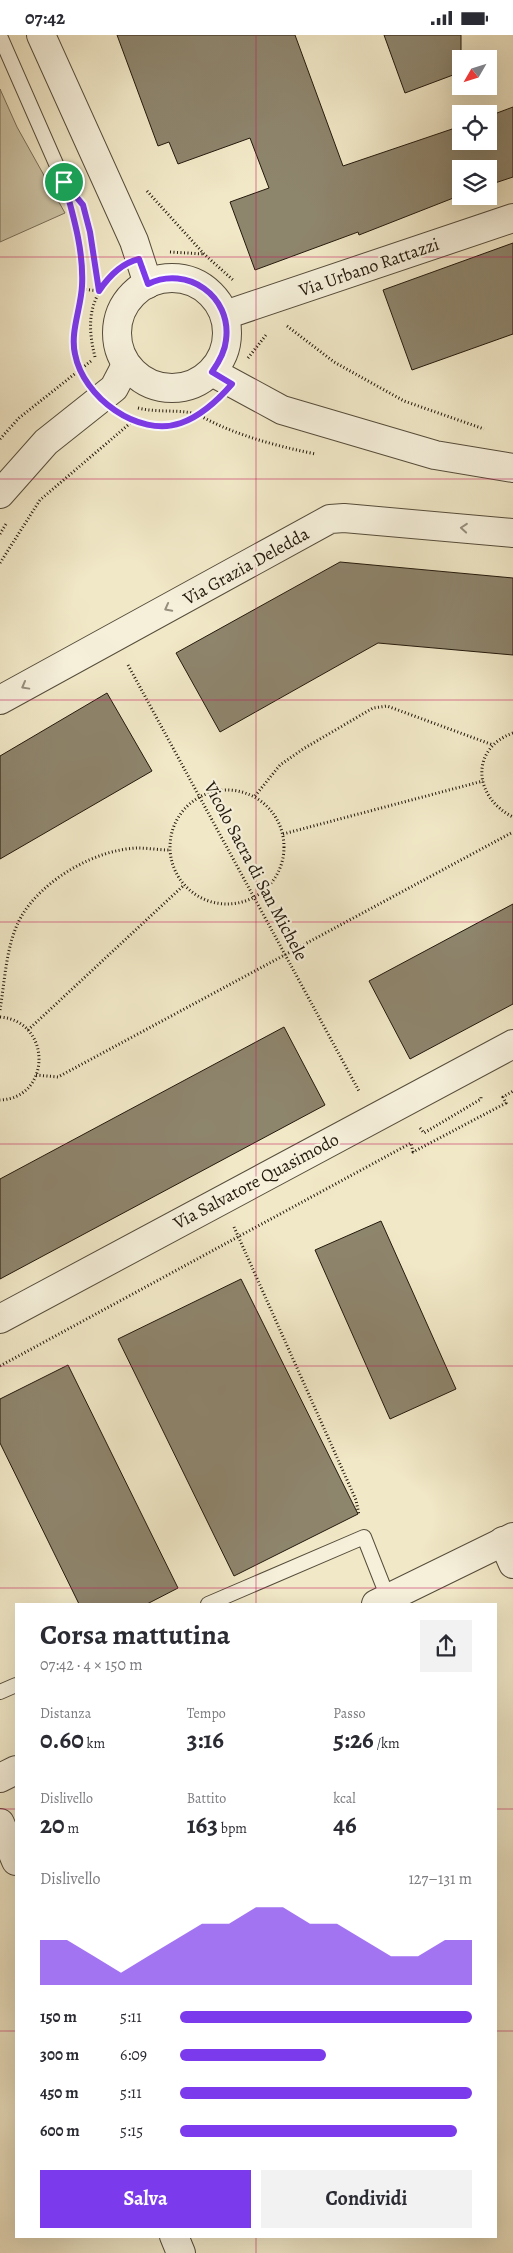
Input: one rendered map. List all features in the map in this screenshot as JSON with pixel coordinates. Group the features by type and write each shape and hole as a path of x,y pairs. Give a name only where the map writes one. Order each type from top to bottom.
{"street":[{"path":"41,35 130,232 144,271 157,279 173,277 187,279 201,286 213,295 225,315 226,341 221,359 222,378"},
{"name":"Via Urbano Rattazzi","path":"225,315 513,218"},
{"path":"144,271 122,308 117,322 116,333 119,350 126,365 146,382 158,387 176,388 222,378 282,410 436,455 513,468"},
{"path":"0,494 46,442 108,393 126,365"},
{"name":"Via Grazia Deledda","path":"0,700 330,519 344,518 513,533"},
{"name":"Via Salvatore Quasimodo","path":"0,1319 373,1118 513,1045"},
{"path":"382,1601 510,1547"},
{"path":"0,1778 15,1771"},
{"path":"0,1823 15,1859"},
{"path":"175,2238 181,2253"}],"lane":[{"path":"0,36 64,182"},
{"path":"210,1603 364,1537 382,1601"},
{"path":"0,1692 15,1685"}],"path":[{"path":"64,182 83,205 90,232 99,291"},
{"path":"64,182 75,220 82,277 74,353 85,379 137,408 156,412 184,410 197,414"},
{"path":"204,254 183,251 164,252 144,271 129,261 99,291 91,315 90,336 97,364 107,382 108,393 127,418 154,426 181,423 197,414 220,397 222,378 238,377 250,354 267,333"},
{"path":"82,289 99,291"},
{"path":"0,439 19,418 96,358"},
{"path":"0,563 40,500 134,420"},
{"name":"Vicolo Sacra di San Michele","path":"114,638 373,1118"},
{"path":"255,796 280,765 303,749 374,708 388,707 493,745"},
{"path":"513,733 505,736 493,745 486,758 482,772 483,781 490,800 500,811 513,817"},
{"path":"283,834 483,781"},
{"path":"228,789 255,796 264,802 276,817 283,834 284,853 279,871 268,887 254,898 235,904 216,904 198,897 184,885 173,869 169,851 171,831 179,814 192,801 210,792 228,789"},
{"path":"36,1075 58,1077 513,832"},
{"path":"0,1010 10,947 20,918 32,901 52,881 81,863 108,855 137,848 169,851"},
{"path":"28,1030 184,885"},
{"path":"0,1017 9,1018 22,1024 28,1030 38,1047 40,1061 36,1075 29,1087 19,1095 0,1100"},
{"path":"0,1366 411,1143 413,1152 506,1103 503,1097 513,1091"},
{"path":"232,1224 356,1500 364,1537"}],"shaded area":[{"path":"0,89 17,127 65,213 0,242"}],"building":[{"path":"117,35 295,35 343,166 452,129 452,150 497,150 497,113 513,107 513,177 497,182 497,160 452,160 452,199 359,235 358,232 255,270 230,202 269,188 250,138 178,164 169,142 158,146"},
{"path":"384,35 461,35 461,50 452,50 452,75 405,93"},
{"path":"513,243 513,334 412,370 383,290"},
{"path":"340,562 513,578 513,655 378,643 220,732 176,653"},
{"path":"107,693 152,771 0,859 0,756"},
{"path":"513,904 513,1004 410,1059 369,981"},
{"path":"284,1027 325,1105 0,1279 0,1179"},
{"path":"381,1221 456,1389 390,1419 315,1250"},
{"path":"241,1279 358,1514 234,1576 118,1339"},
{"path":"68,1365 178,1588 149,1603 79,1603 0,1443 0,1399"}],"route":[{"path":"64,182 83,205 90,232 99,291 105,282 129,261 139,259 148,284 157,279 173,277 187,279 207,290 222,308 226,323 226,341 221,359 212,372 232,384 220,397 181,423 154,426 127,418 96,393 80,370 74,353 82,277 75,220 64,182"}]}
